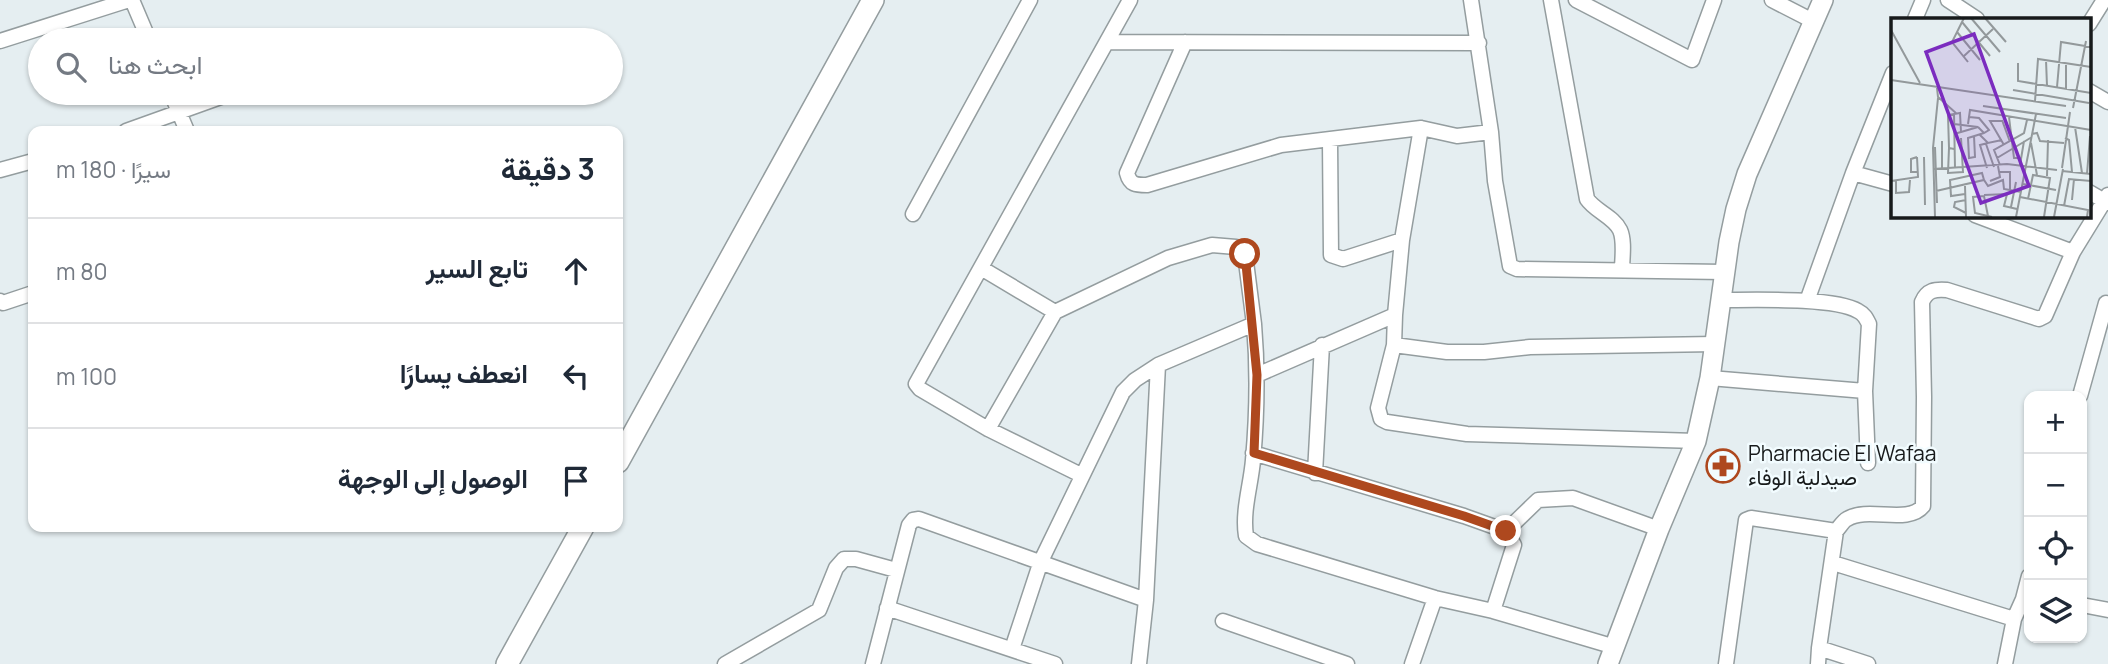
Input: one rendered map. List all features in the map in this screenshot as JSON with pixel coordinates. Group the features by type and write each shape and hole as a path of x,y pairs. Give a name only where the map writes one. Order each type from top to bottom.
{"main road":[{"path":"623,454 873,0"},
{"path":"507,664 580,532"}],"street":[{"path":"42,28 131,0 144,28"},
{"path":"913,214 1030,0"},
{"path":"1081,475 988,429 920,389 916,384 1130,0"},
{"path":"1471,0 1491,132 1495,181 1510,266 1724,272"},
{"path":"1551,0 1587,199 1618,226 1621,233 1622,270"},
{"path":"1576,0 1692,60 1714,0"},
{"path":"1772,0 1814,21"},
{"path":"988,429 1055,312 1168,258 1212,244 1241,249 1245,254 1254,324 1257,375 1254,453 1244,524 1246,536 1251,541 1435,598 1493,611 1611,659 1659,529 1696,441 1710,378 1724,272 1736,209 1747,174 1823,0"},
{"path":"1915,18 1923,0"},
{"path":"1948,0 1975,18"},
{"path":"2090,22 2104,0"},
{"path":"0,41 28,32"},
{"path":"1107,42 1479,43"},
{"path":"1185,42 1127,173 1129,180 1135,185 1147,185 1281,145 1421,128 1457,135 1491,132"},
{"path":"1807,301 1891,78"},
{"path":"2090,92 2108,102"},
{"path":"176,105 185,126"},
{"path":"141,126 200,105"},
{"path":"1421,128 1402,240 1394,345 1378,408 1381,419 1467,433 1696,441"},
{"path":"1330,141 1331,255 1343,259 1402,240"},
{"path":"0,170 28,162"},
{"path":"1853,173 1891,183"},
{"path":"1818,664 1836,531 1847,519 1868,514 1910,514 1919,511 1923,506 1922,302 1925,296 1934,289 1947,290 2039,319 2045,316 2073,252 2107,200 2090,192"},
{"path":"1981,217 2073,252"},
{"path":"981,268 1055,312"},
{"path":"0,301 2,303 28,295"},
{"path":"1721,300 1807,301 1848,307 1865,316 1869,324 1865,391 1868,463"},
{"path":"2081,391 2108,303"},
{"path":"1257,375 1395,315"},
{"path":"1012,649 1041,561 1124,392 1135,380 1158,365 1254,324"},
{"path":"1394,345 1459,352 1530,347 1715,344"},
{"path":"1315,473 1322,345"},
{"path":"1139,664 1146,600 1158,365"},
{"path":"1710,378 1865,391"},
{"path":"1254,453 1506,531 1514,545 1493,611"},
{"path":"1506,531 1538,500 1573,498 1659,529"},
{"path":"1726,664 1746,520 1751,518 1836,531"},
{"path":"873,664 896,570 909,525 913,520 919,519 1146,600"},
{"path":"725,664 819,610 836,568 844,559 856,559 896,570"},
{"path":"1833,563 2014,618"},
{"path":"1412,664 1435,598"},
{"path":"2005,664 2014,618 2024,600"},
{"path":"2087,606 2108,610"},
{"path":"887,608 1055,664"},
{"path":"1223,621 1347,664"},
{"path":"1819,648 1868,664"}],"place":[{"name":"Pharmacie El Wafaa صيدلية الوفاء","path":"1723,466"}],"route":[{"path":"1245,254 1257,375 1254,453 1506,531"}]}
